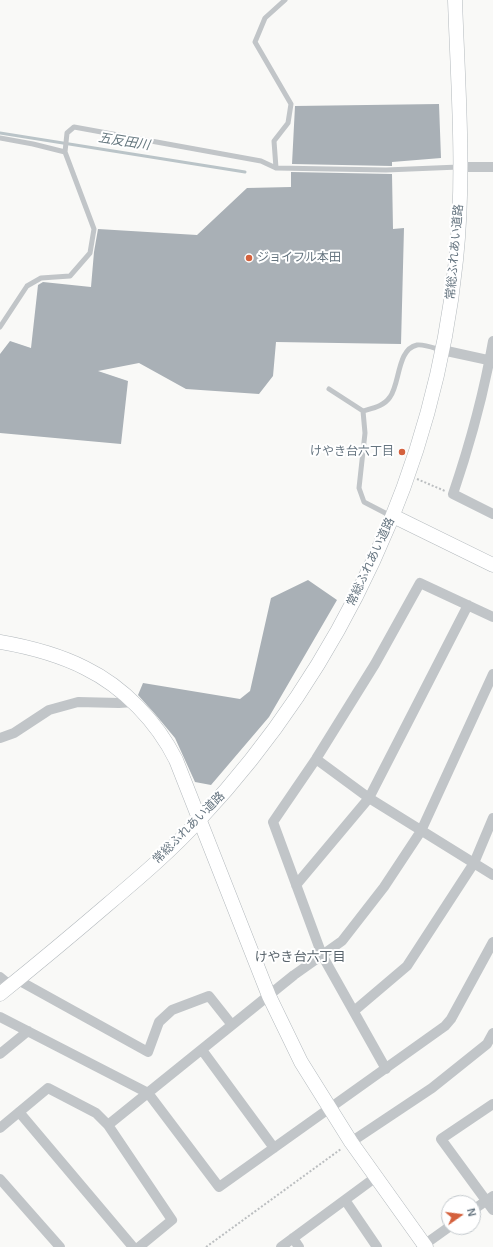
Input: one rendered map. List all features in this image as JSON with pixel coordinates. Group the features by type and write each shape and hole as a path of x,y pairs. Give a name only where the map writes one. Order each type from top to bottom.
{"street":[{"name":"常総ふれあい道路","path":"7,984 132,884 200,820 264,745 332,642 362,584 393,516 409,476 421,437 451,305 460,214 455,0"},
{"path":"460,167 493,167"},
{"path":"493,341 491,361 469,447 453,494 493,514"},
{"path":"442,350 491,361"},
{"path":"393,516 493,565"},
{"path":"386,1069 322,955 274,822 316,760 375,664 420,583 493,617"},
{"path":"296,885 369,798 468,606"},
{"path":"0,642 62,658 86,668 109,682 133,702 158,728 170,748 269,996 300,1062 351,1142 424,1246 441,1233"},
{"path":"108,1125 294,975 342,941 384,887 421,831 493,674"},
{"path":"0,738 14,733 49,710 78,702 133,702"},
{"path":"316,760 369,798 493,875"},
{"path":"354,1011 407,966 474,863 493,818"},
{"path":"0,1018 148,1093 219,1187 445,1026 451,1019 493,942"},
{"path":"7,984 148,1052 159,1022 172,1010 209,996 232,1025"},
{"path":"0,1054 28,1031"},
{"path":"351,1142 432,1088 487,1044 493,1033"},
{"path":"202,1050 274,1148"},
{"path":"0,1128 48,1088 96,1113 108,1125 172,1220 139,1247"},
{"path":"493,1104 441,1139 490,1198 493,1210"},
{"path":"19,1112 133,1247"},
{"path":"281,1247 376,1177"},
{"path":"0,1179 60,1247"},
{"path":"481,1204 490,1198"},
{"path":"345,1200 377,1247"},
{"path":"293,1238 299,1247"}],"lane":[{"path":"276,168 274,141 288,123 292,104 255,42 265,18 285,0"},
{"path":"0,327 27,286 41,278 70,276 90,253 94,229 65,152 67,133 74,127 260,161 276,168 386,170 460,167"},
{"path":"0,138 65,152"},
{"path":"329,389 363,411 381,406 390,398 402,361 408,350 417,345 442,350"},
{"path":"363,411 365,433 358,488 364,502 393,516"}],"path":[{"path":"409,476 453,494"},
{"path":"206,1247 351,1142"}],"building":[{"path":"439,104 441,158 392,162 392,166 292,164 295,106"},
{"name":"ジョイフル本田","path":"291,172 392,174 393,229 404,228 401,344 276,342 273,376 259,394 186,389 139,363 98,371 128,381 121,444 0,433 0,354 10,341 31,348 38,285 43,282 91,287 94,252 98,229 197,235 247,188 291,187"},
{"path":"308,580 337,600 269,717 211,785 195,782 175,738 138,695 143,683 240,699 250,691 271,598"}],"waterway":[{"name":"五反田川","path":"0,133 245,172"}],"place":[{"name":"ジョイフル本田","path":"249,258"},
{"name":"けやき台六丁目","path":"402,452"}],"district":[{"name":"けやき台六丁目","path":"300,957"}]}
